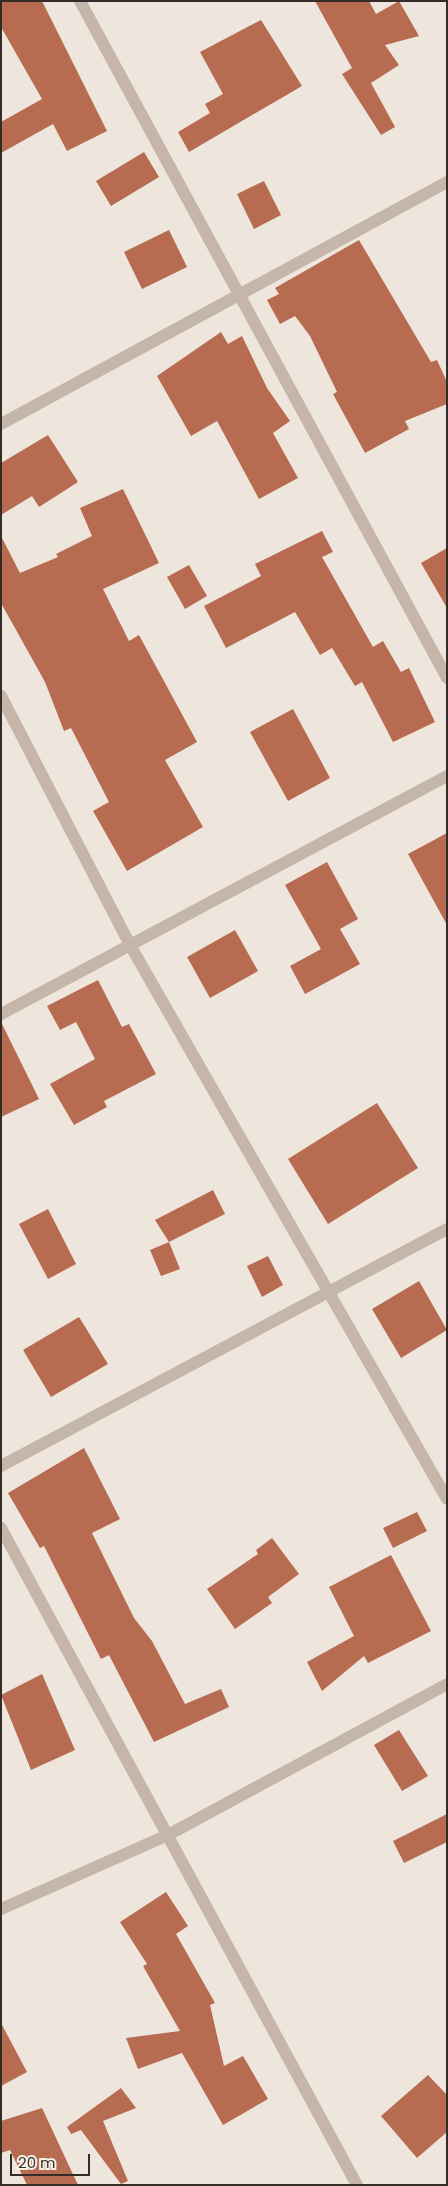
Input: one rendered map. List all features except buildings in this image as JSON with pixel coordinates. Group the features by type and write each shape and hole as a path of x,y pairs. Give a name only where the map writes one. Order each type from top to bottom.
{"street":[{"path":"80,1 447,678"},
{"path":"1,424 447,182"},
{"path":"1,696 130,945 447,1499"},
{"path":"1,1014 447,776"},
{"path":"1,1466 447,1229"},
{"path":"1,1528 357,2185"},
{"path":"1,1909 168,1835 447,1684"}]}
